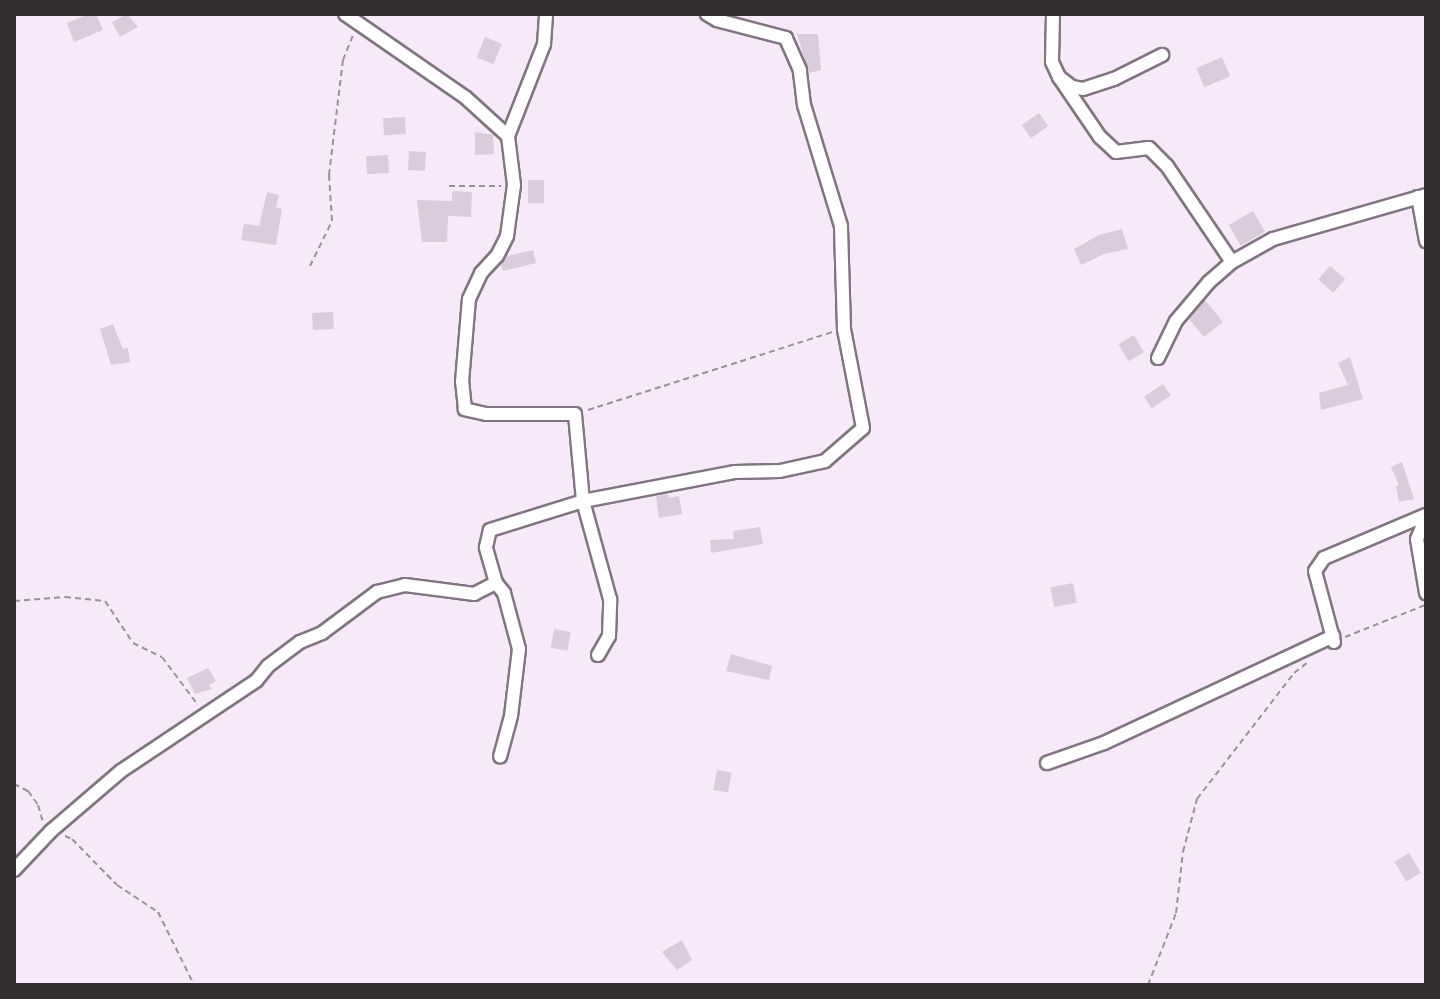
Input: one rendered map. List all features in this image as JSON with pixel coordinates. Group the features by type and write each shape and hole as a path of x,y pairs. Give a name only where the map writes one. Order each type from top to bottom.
{"street":[{"path":"345,14 448,84 508,136"},
{"path":"546,14 544,44 508,136 514,185 507,236 497,256 481,273 469,299 462,382 465,409 486,414 575,414 583,501 610,599 609,636 598,655"},
{"path":"712,17 735,14"},
{"path":"1053,14 1052,62 1100,137 1116,152 1149,148 1167,166 1232,262"},
{"path":"500,757 511,716 519,649 504,593 496,583 486,547 490,530 583,501 735,472 780,471 825,461 863,428 844,329 841,226 804,105 800,70 786,38 712,17"},
{"path":"1059,77 1072,87 1083,89 1125,75 1162,55"},
{"path":"1158,358 1176,321 1209,282 1232,262 1273,239 1422,196 1426,241"},
{"path":"1426,516 1417,539 1426,593"},
{"path":"1047,763 1104,743 1333,639 1315,571 1324,558 1426,516"},
{"path":"14,870 51,831 121,771 256,681 268,666 289,650 354,612 377,592 405,585 474,594 496,583"}],"path":[{"path":"310,266 332,221 329,175 343,60 357,24"},
{"path":"449,186 514,185"},
{"path":"575,414 844,329"},
{"path":"14,601 65,597 105,601 133,643 162,657 204,714"},
{"path":"1333,639 1426,605"},
{"path":"1148,985 1176,913 1183,852 1197,799 1294,673 1314,657"},
{"path":"14,784 28,791 38,805 42,822 51,831 72,839 117,885 158,912 194,985"}],"building":[{"path":"96,14 103,30 74,42 67,23"},
{"path":"127,14 138,27 120,37 112,22"},
{"path":"797,34 818,34 821,70 809,73"},
{"path":"485,37 502,44 493,64 477,57"},
{"path":"1222,57 1230,76 1204,87 1196,68"},
{"path":"1039,113 1048,126 1031,138 1022,125"},
{"path":"405,117 406,134 384,135 383,118"},
{"path":"475,132 493,135 494,154 475,155"},
{"path":"409,151 426,152 425,171 408,170"},
{"path":"388,155 389,173 367,174 366,156"},
{"path":"528,180 544,180 544,203 528,203"},
{"path":"452,191 472,192 471,217 448,216 447,242 422,242 417,200 452,201"},
{"path":"267,192 279,195 276,207 282,209 276,245 241,240 244,224 259,226"},
{"path":"1253,211 1265,232 1241,246 1229,225"},
{"path":"1122,229 1128,249 1104,254 1081,265 1074,249 1099,235"},
{"path":"533,250 536,263 503,271 501,265 507,256"},
{"path":"1330,266 1345,279 1333,293 1318,280"},
{"path":"1205,300 1223,322 1204,337 1189,319"},
{"path":"333,312 334,329 313,330 312,313"},
{"path":"113,324 123,349 128,348 130,362 111,365 100,329"},
{"path":"1134,335 1144,352 1128,361 1118,344"},
{"path":"1350,357 1363,399 1321,410 1319,393 1348,385 1338,363"},
{"path":"1163,384 1171,396 1152,408 1144,397"},
{"path":"1402,462 1414,499 1399,502 1396,486 1399,485 1391,467"},
{"path":"668,494 669,498 679,496 682,514 659,518 656,496"},
{"path":"760,527 763,544 711,553 710,540 734,539 733,531"},
{"path":"1073,583 1077,603 1054,607 1050,587"},
{"path":"554,629 571,632 567,651 551,648"},
{"path":"731,654 772,666 769,680 726,671"},
{"path":"208,668 216,681 209,685 212,689 195,694 187,678"},
{"path":"717,770 732,773 728,792 713,790"},
{"path":"1409,853 1421,873 1406,881 1394,862"},
{"path":"682,940 692,960 677,970 662,952"}]}
